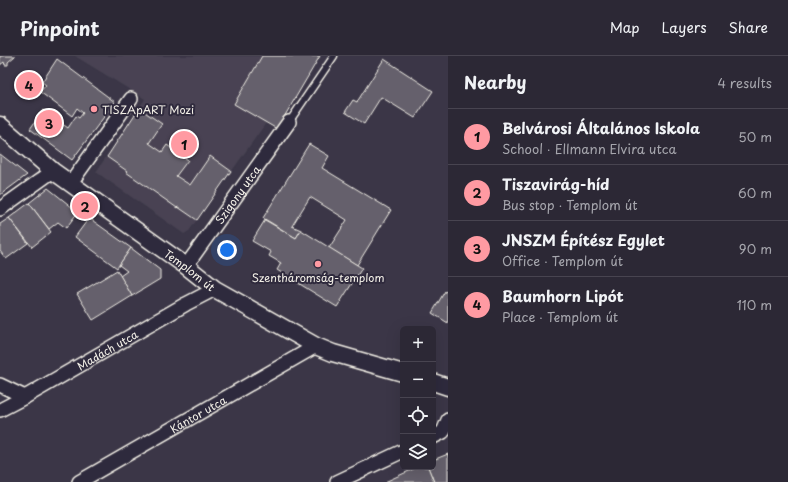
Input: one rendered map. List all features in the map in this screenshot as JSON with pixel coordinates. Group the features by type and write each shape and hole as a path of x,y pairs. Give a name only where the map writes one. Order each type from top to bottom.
{"street":[{"path":"70,184 131,99"},
{"name":"Szigony utca","path":"186,266 289,122"},
{"name":"Templom út","path":"0,125 70,184 186,266 215,289 316,346 333,353 400,373"},
{"path":"0,209 53,171"},
{"name":"Madách utca","path":"0,410 215,289"},
{"name":"Kántor utca","path":"79,482 316,346"},
{"path":"436,383 448,387"},
{"path":"0,386 25,397"},
{"path":"436,436 443,432 448,420"},
{"path":"337,482 400,452"}],"lane":[{"path":"289,122 334,56"}],"shaded area":[{"path":"75,56 320,56 277,129 266,123 189,231 184,234 96,172 145,99"}],"building":[{"path":"0,56 15,56 8,62 8,65 5,65 4,62 0,65"},
{"path":"262,56 320,56 277,129 234,104"},
{"name":"TISZApART Mozi","path":"57,59 115,102 72,160 30,129 43,110 68,128 76,116 79,118 83,113 77,108 72,116 40,92 46,85 42,82"},
{"path":"384,59 433,91 415,118 381,97 364,124 345,112 353,100 357,102"},
{"path":"139,108 162,124 149,143 162,152 167,145 188,160 176,176 190,185 210,156 231,171 197,220 178,207 177,208 107,157"},
{"path":"309,144 329,156 322,168 391,210 357,265 329,248 347,220 310,197 292,226 301,230 296,238 263,218"},
{"path":"0,154 27,175 0,195"},
{"path":"48,188 78,212 66,228 58,222 49,229 29,203"},
{"path":"29,203 51,232 32,247 9,218"},
{"path":"9,218 28,243 6,259 0,251 0,224"},
{"path":"89,218 131,248 117,268 75,237"},
{"name":"Szentháromság-templom","path":"265,220 296,238 301,230 362,268 337,307 277,270 281,263 269,256 271,252 252,241"},
{"path":"131,248 160,270 160,279 132,296 120,276 127,271 119,265"},
{"path":"117,270 132,296 93,320 77,294"},
{"path":"445,291 448,293 448,323 432,313"},
{"path":"448,454 448,482 434,482 429,470 436,470 436,459"},
{"path":"411,470 429,470 434,482 387,482"}],"place":[{"name":"Baumhorn Lipót","path":"29,85"},
{"name":"TISZApART Mozi","path":"94,109"},
{"name":"JNSZM Építész Egylet","path":"49,123"},
{"name":"Belvárosi Általános Iskola","path":"184,144"},
{"name":"Tiszavirág-híd","path":"85,206"},
{"name":"Szentháromság-templom","path":"318,264"}]}
